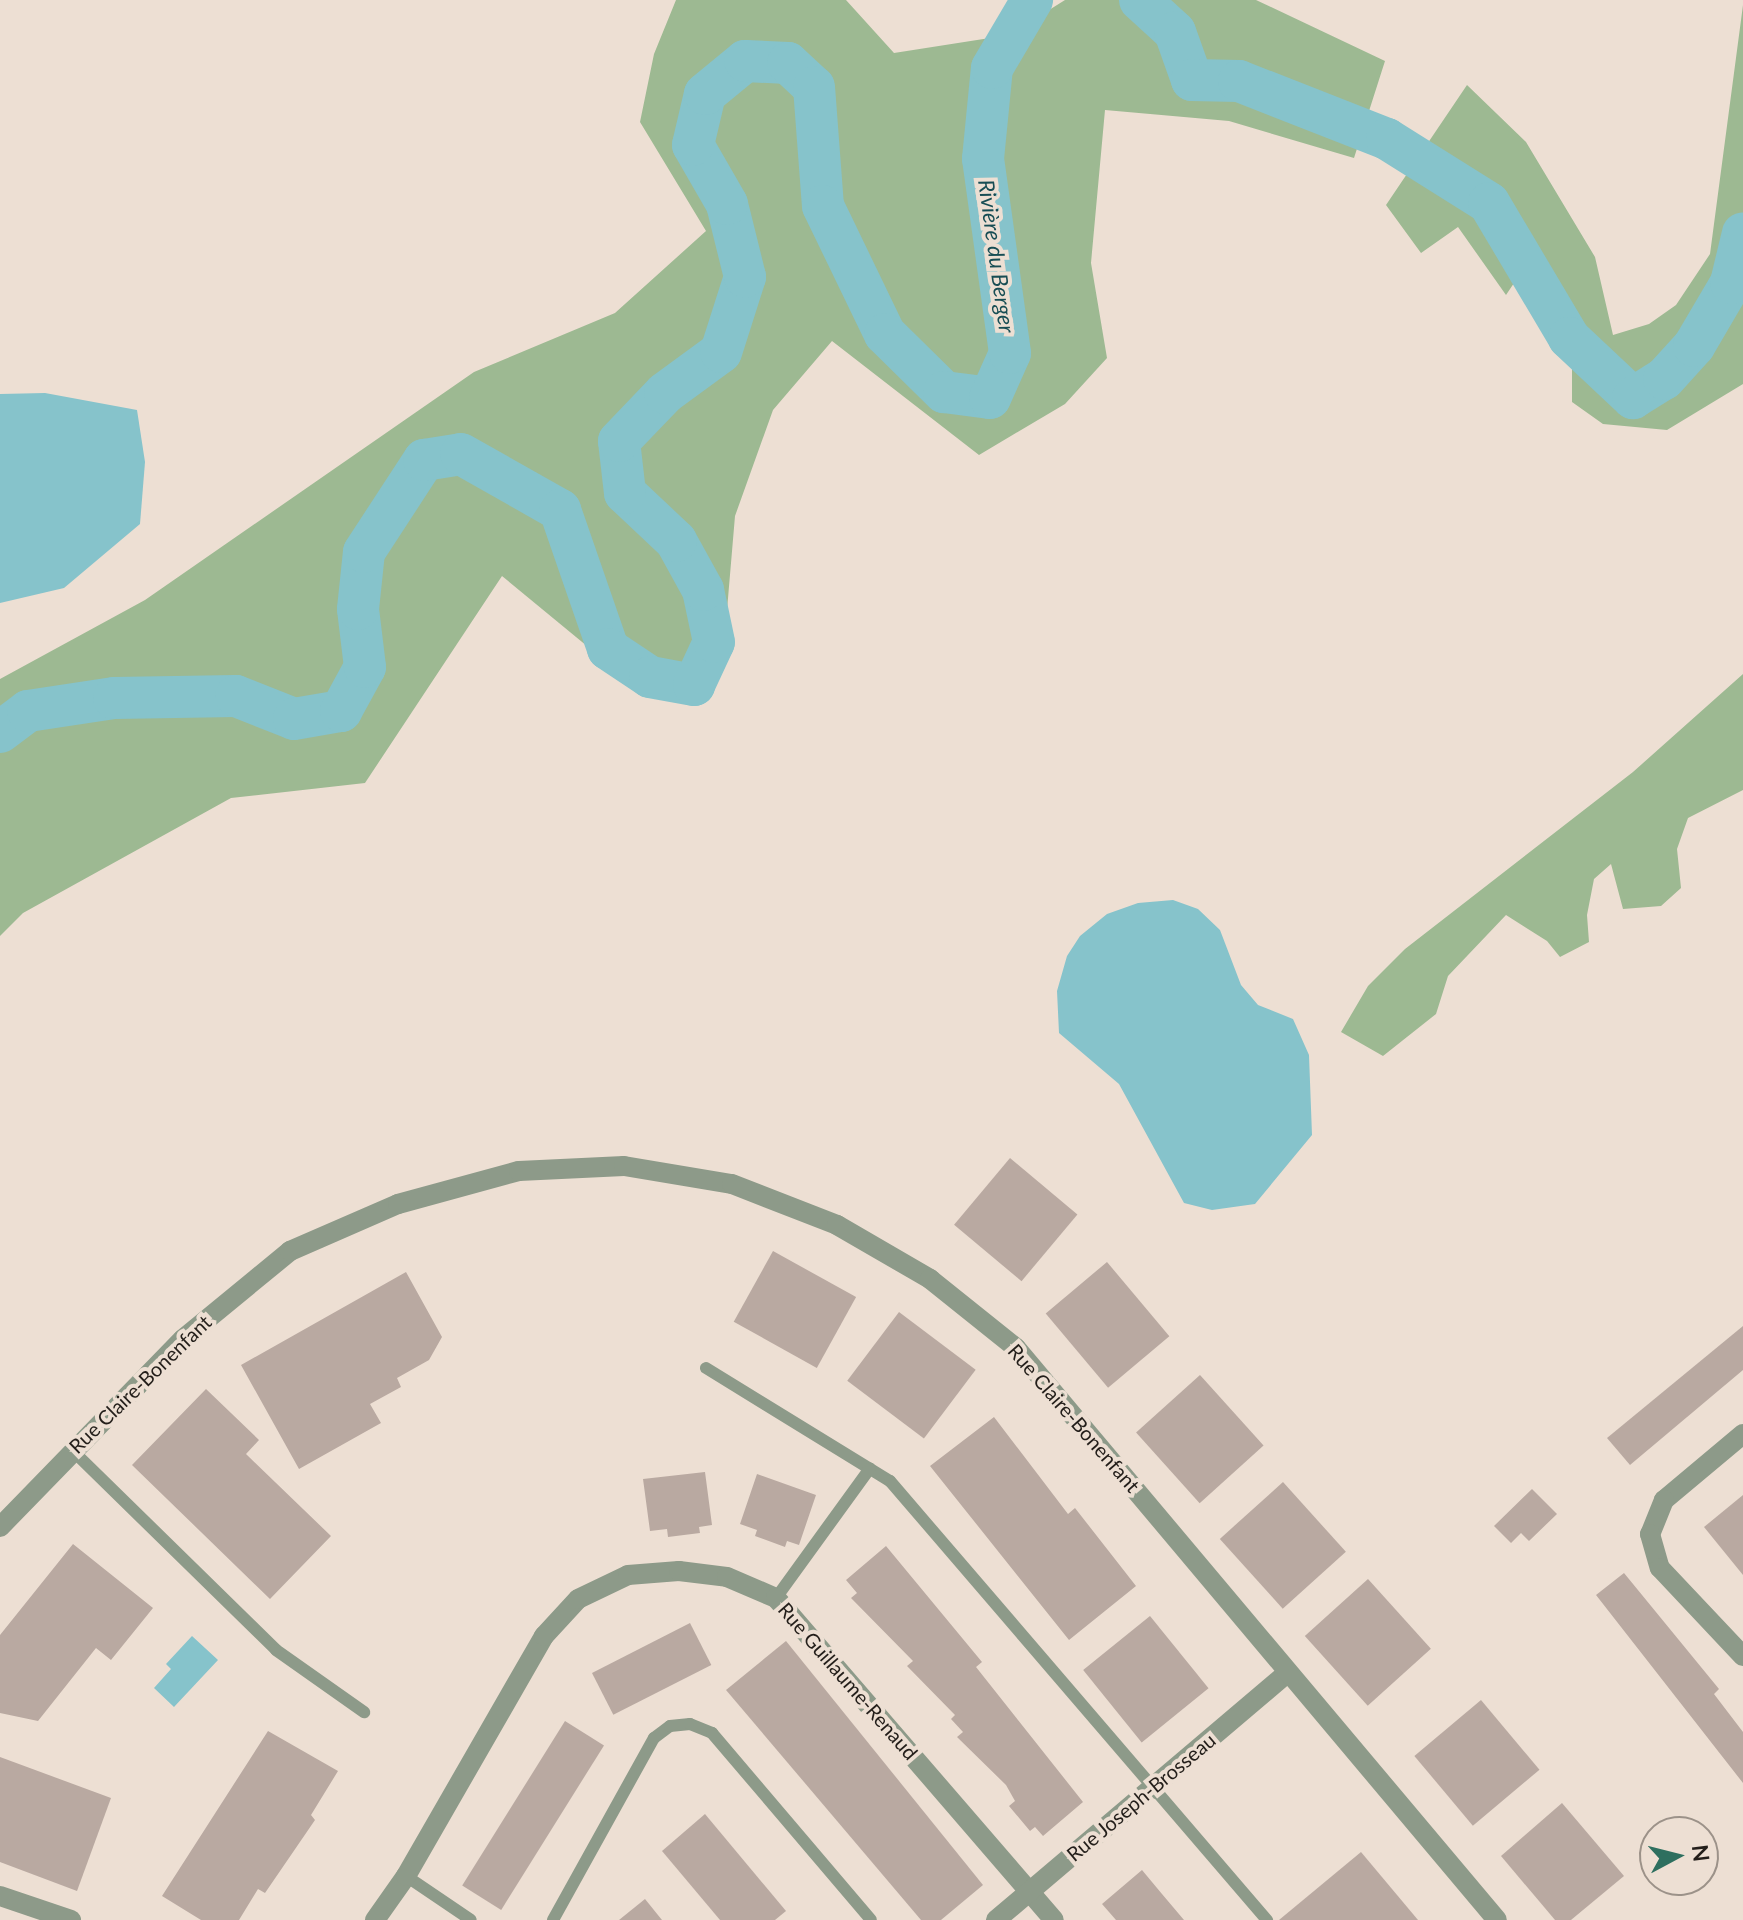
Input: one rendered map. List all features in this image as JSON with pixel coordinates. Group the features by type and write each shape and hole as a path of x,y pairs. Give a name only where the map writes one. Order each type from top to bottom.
{"street":[{"name":"Rue Claire-Bonenfant","path":"0,1527 71,1449 183,1339 290,1251 398,1204 519,1171 624,1166 732,1184 837,1225 930,1279 1016,1348 1286,1674 1497,1920"},
{"path":"1743,1435 1664,1500 1650,1534 1660,1568 1743,1656"},
{"name":"Rue Guillaume-Renaud","path":"375,1920 406,1876 544,1636 578,1599 628,1575 679,1571 727,1577 776,1598 1054,1920"},
{"name":"Rue Joseph-Brosseau","path":"996,1920 1286,1674"},
{"path":"0,1896 71,1920"}],"lane":[{"path":"706,1368 890,1481 1267,1920"},
{"path":"71,1449 276,1650 364,1712"},
{"path":"776,1598 870,1468"},
{"path":"553,1920 654,1738 670,1726 690,1724 712,1733 871,1920"},
{"path":"406,1876 471,1920"}],"green space":[{"path":"676,0 846,0 894,53 1009,35 1065,0 1256,0 1385,61 1354,158 1229,121 1105,110 1091,263 1107,358 1065,404 979,455 832,341 773,410 735,516 723,657 644,693 502,576 365,783 231,798 23,913 0,936 0,679 145,600 474,372 615,313 706,231 640,122 654,54"},
{"path":"1743,5 1743,384 1667,430 1603,424 1572,402 1572,365 1514,283 1506,295 1458,227 1421,253 1386,205 1467,85 1526,142 1595,257 1613,335 1649,324 1676,305 1710,254"},
{"path":"1743,674 1743,790 1688,818 1677,849 1681,888 1661,906 1623,909 1611,864 1594,879 1587,915 1589,942 1560,957 1547,941 1506,915 1448,976 1436,1014 1383,1056 1341,1032 1368,986 1405,949 1633,772"}],"water":[{"path":"45,393 137,410 145,462 140,524 64,588 0,603 0,394"},
{"path":"1173,900 1198,909 1220,930 1241,985 1258,1005 1293,1019 1309,1055 1312,1135 1255,1204 1212,1210 1184,1203 1119,1084 1059,1033 1057,991 1067,956 1080,936 1107,914 1138,903"},
{"path":"192,1636 218,1660 174,1707 154,1688 171,1669 166,1664"}],"building":[{"path":"1010,1158 1077,1215 1021,1281 954,1225"},
{"path":"773,1251 856,1297 817,1368 734,1322"},
{"path":"1107,1262 1169,1336 1108,1388 1046,1313"},
{"path":"406,1272 442,1337 429,1360 397,1378 401,1387 370,1404 381,1423 299,1469 241,1365"},
{"path":"899,1312 976,1370 924,1438 847,1381"},
{"path":"1743,1326 1743,1370 1630,1465 1607,1438"},
{"path":"1200,1375 1264,1446 1200,1503 1136,1433"},
{"path":"206,1389 259,1440 246,1454 331,1536 270,1599 132,1465"},
{"path":"994,1417 1068,1514 1075,1508 1136,1586 1069,1640 930,1466"},
{"path":"705,1472 712,1525 699,1527 700,1533 668,1537 667,1529 650,1531 643,1479"},
{"path":"757,1474 816,1495 799,1545 787,1541 785,1547 755,1536 757,1530 740,1524"},
{"path":"1283,1482 1346,1552 1283,1609 1220,1539"},
{"path":"1532,1489 1557,1514 1529,1541 1521,1533 1511,1543 1494,1526"},
{"path":"1743,1495 1743,1575 1704,1527"},
{"path":"73,1544 153,1608 111,1660 96,1648 38,1721 0,1713 0,1635"},
{"path":"886,1546 982,1662 976,1667 1083,1802 1043,1836 1035,1827 1030,1831 1009,1806 1015,1801 1006,1785 957,1737 963,1732 951,1719 955,1715 907,1666 913,1661 851,1598 857,1593 846,1580"},
{"path":"1624,1573 1719,1689 1714,1694 1743,1732 1743,1783 1596,1595"},
{"path":"1368,1579 1431,1649 1368,1706 1305,1636"},
{"path":"1150,1616 1209,1688 1142,1742 1083,1670"},
{"path":"690,1623 711,1665 613,1715 592,1673"},
{"path":"786,1641 983,1885 941,1920 921,1920 726,1690"},
{"path":"1481,1700 1539,1770 1473,1826 1414,1756"},
{"path":"565,1721 604,1745 501,1910 462,1886"},
{"path":"268,1731 338,1771 311,1815 315,1820 265,1893 258,1889 239,1920 201,1920 162,1896"},
{"path":"0,1757 111,1798 77,1891 0,1862"},
{"path":"1562,1803 1624,1876 1571,1920 1555,1920 1501,1856"},
{"path":"705,1814 786,1911 775,1920 720,1920 662,1851"},
{"path":"1361,1852 1418,1920 1279,1920"},
{"path":"1142,1870 1184,1920 1116,1920 1102,1904"},
{"path":"645,1899 662,1920 619,1920"}],"waterway":[{"name":"Rivière du Berger","path":"0,732 28,711 114,698 236,696 294,719 341,711 365,667 358,609 364,552 424,460 461,454 560,510 608,649 650,677 694,685 714,642 703,590 676,541 625,493 619,441 665,393 721,352 745,277 727,204 693,145 705,94 745,61 788,63 814,87 823,206 885,334 944,392 990,398 1010,353 983,159 992,68 1032,0"},
{"name":"Rivière du Berger","path":"1140,0 1175,32 1192,80 1239,81 1387,139 1489,203 1569,338 1633,398 1664,379 1694,346 1731,283 1743,233"}]}
